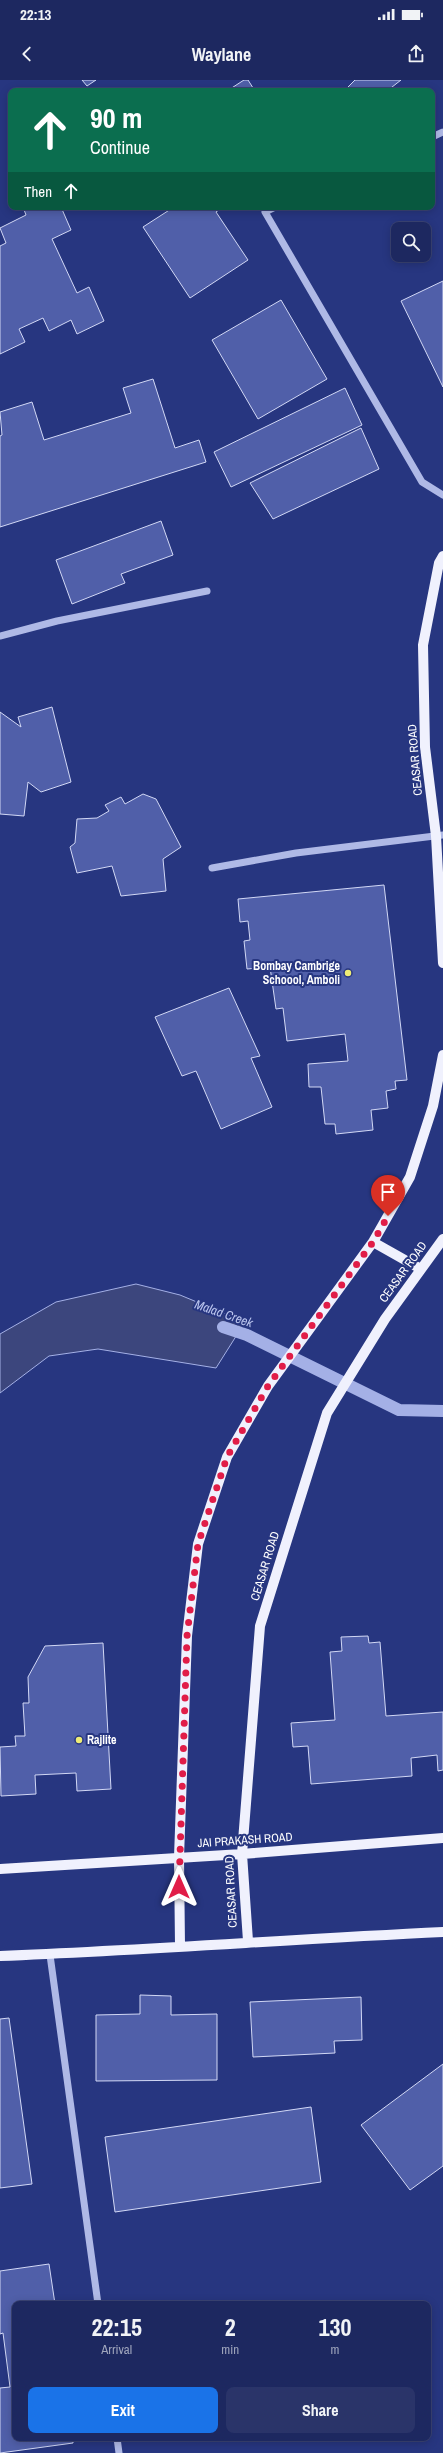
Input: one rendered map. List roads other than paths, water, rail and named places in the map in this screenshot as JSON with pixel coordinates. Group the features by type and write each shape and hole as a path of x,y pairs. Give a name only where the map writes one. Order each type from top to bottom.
{"main road":[{"name":"CEASAR ROAD","path":"443,556 439,563 423,645 425,747 439,836 443,963"},
{"path":"180,1946 179,1857 187,1636 198,1544 227,1457 272,1380 373,1242 410,1177 433,1106 443,1055"},
{"name":"CEASAR ROAD","path":"248,1941 242,1854 260,1626 327,1413 385,1319 443,1239"},
{"path":"373,1242 421,1269"},
{"name":"JAI PRAKASH ROAD","path":"0,1869 242,1854 443,1838"},
{"path":"0,1956 50,1955 248,1941 443,1932"}],"street":[{"path":"269,210 265,212 422,482 443,495"},
{"path":"0,636 57,621 207,591"},
{"path":"212,868 296,854 439,836"},
{"path":"50,1955 98,2301"},
{"path":"117,2441 119,2453"}],"water":[{"path":"136,1284 180,1295 245,1322 216,1368 98,1349 49,1356 0,1393 0,1334 56,1302"}],"waterway":[{"name":"Malad Creek","path":"223,1327 247,1335 399,1410 443,1411"}],"place":[{"name":"Bombay Cambrige Schoool, Amboli","path":"348,973"},
{"name":"Rajlite","path":"79,1740"}]}
